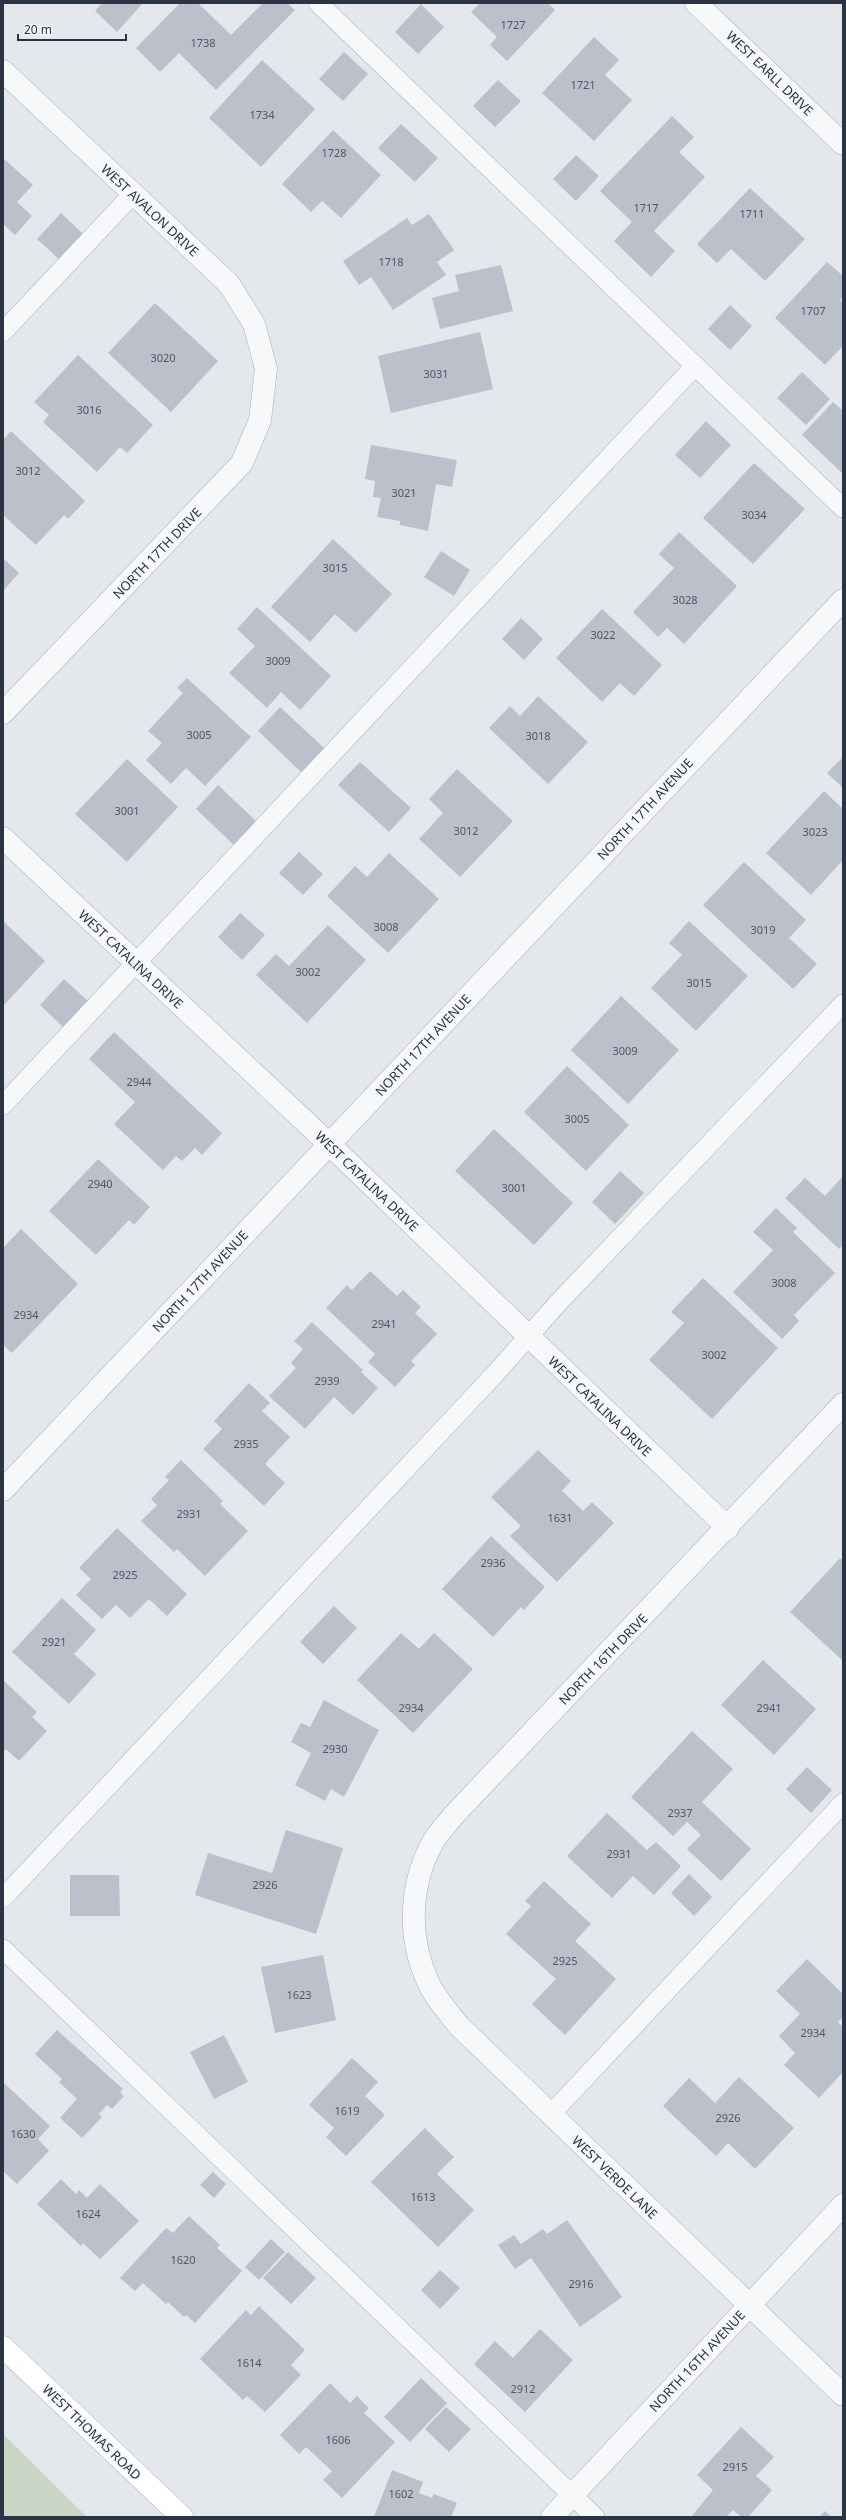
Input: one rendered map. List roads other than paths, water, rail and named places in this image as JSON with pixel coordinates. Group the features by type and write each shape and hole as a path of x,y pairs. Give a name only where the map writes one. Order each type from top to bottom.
{"main road":[{"name":"WEST THOMAS ROAD","path":"3,2347 182,2517"}],"street":[{"name":"WEST EARLL DRIVE","path":"696,3 843,144"},
{"name":"WEST AVALON DRIVE","path":"3,71 229,284 254,324 266,369"},
{"name":"NORTH 17TH DRIVE","path":"3,713 242,463 260,420 266,369"},
{"name":"NORTH 17TH AVENUE","path":"3,1490 843,600"},
{"name":"WEST CATALINA DRIVE","path":"3,838 329,1144 728,1528"},
{"name":"NORTH 16TH DRIVE","path":"415,1940 414,1895 421,1866 434,1839 843,1404"},
{"name":"WEST VERDE LANE","path":"415,1940 429,1984 459,2026 843,2395"},
{"name":"NORTH 16TH AVENUE","path":"552,2517 748,2305 843,2205"}],"lane":[{"path":"318,3 694,367 843,508"},
{"path":"3,332 133,194"},
{"path":"3,1105 137,964 694,367"},
{"path":"3,1898 558,1303 843,1004"},
{"path":"550,2115 843,1803"},
{"path":"3,1949 595,2517"}]}
